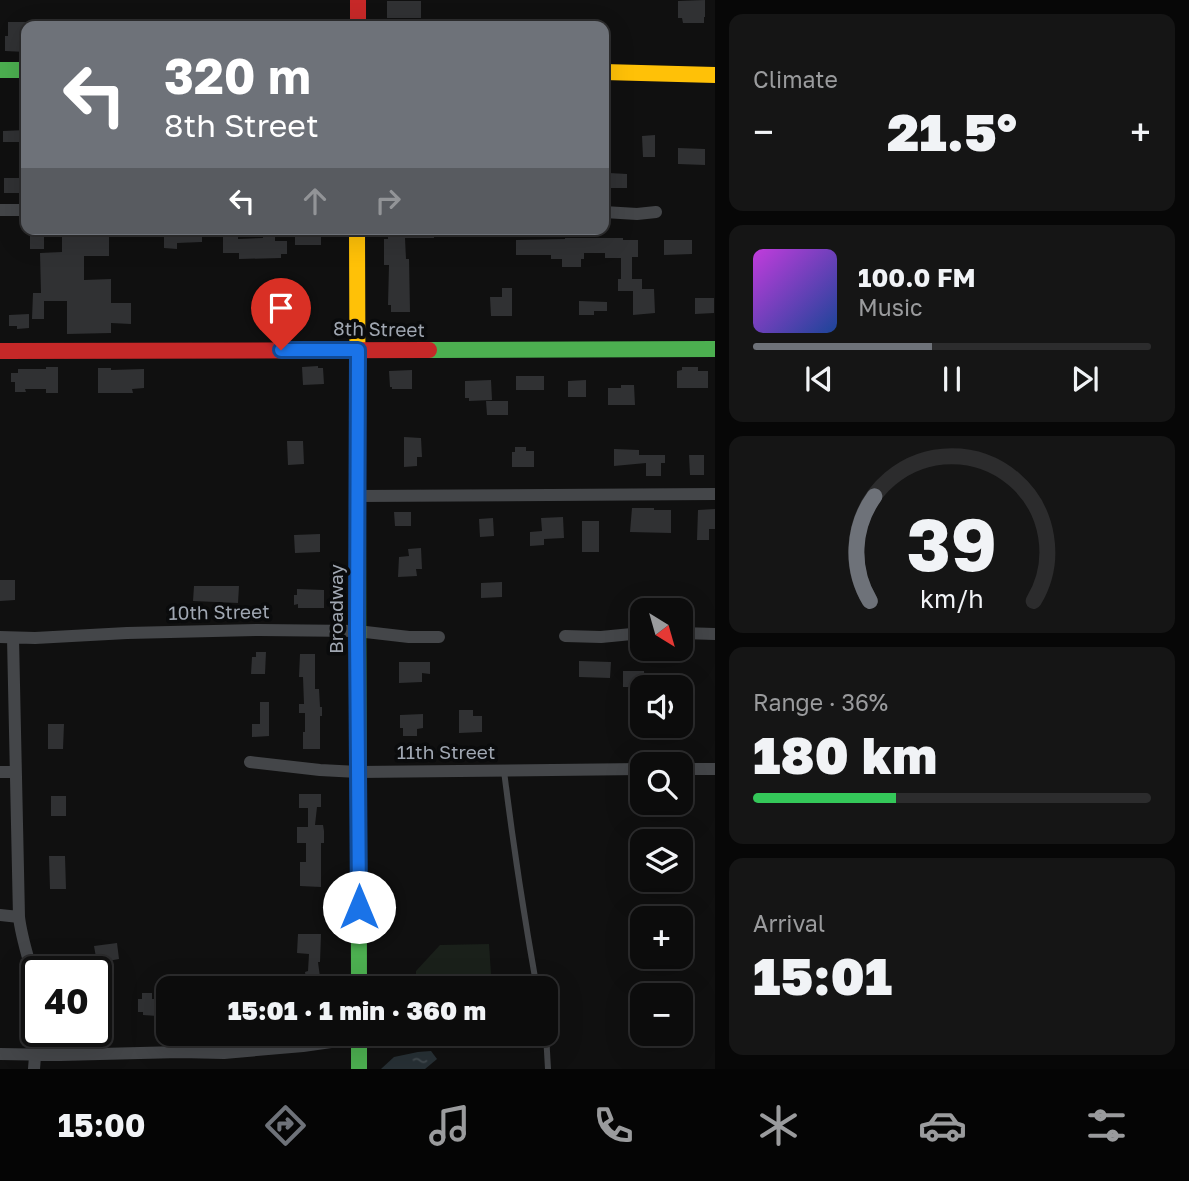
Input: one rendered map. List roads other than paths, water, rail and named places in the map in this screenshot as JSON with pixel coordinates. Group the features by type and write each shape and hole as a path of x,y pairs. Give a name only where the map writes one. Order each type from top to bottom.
{"street":[{"path":"358,0 358,21"},
{"path":"0,71 21,70"},
{"path":"609,72 715,75"},
{"path":"0,210 21,210"},
{"path":"609,212 656,212"},
{"name":"Broadway","path":"357,235 359,976"},
{"name":"8th Street","path":"0,351 715,349"},
{"path":"358,496 715,494"},
{"name":"10th Street","path":"7,638 127,633 357,631 439,638"},
{"path":"565,636 630,634"},
{"path":"693,634 715,634"},
{"path":"7,638 15,772 19,917 28,956"},
{"name":"11th Street","path":"250,762 358,772 630,769"},
{"path":"693,769 715,769"},
{"path":"0,772 15,772"},
{"path":"0,915 19,917"},
{"path":"0,1054 224,1053 303,1046"},
{"path":"359,1046 359,1069"},
{"path":"34,1069 36,1047"}],"lane":[{"path":"504,771 535,976"},
{"path":"547,1046 548,1069"}],"water":[{"path":"431,1051 437,1059 425,1069 381,1069 394,1057"}]}
